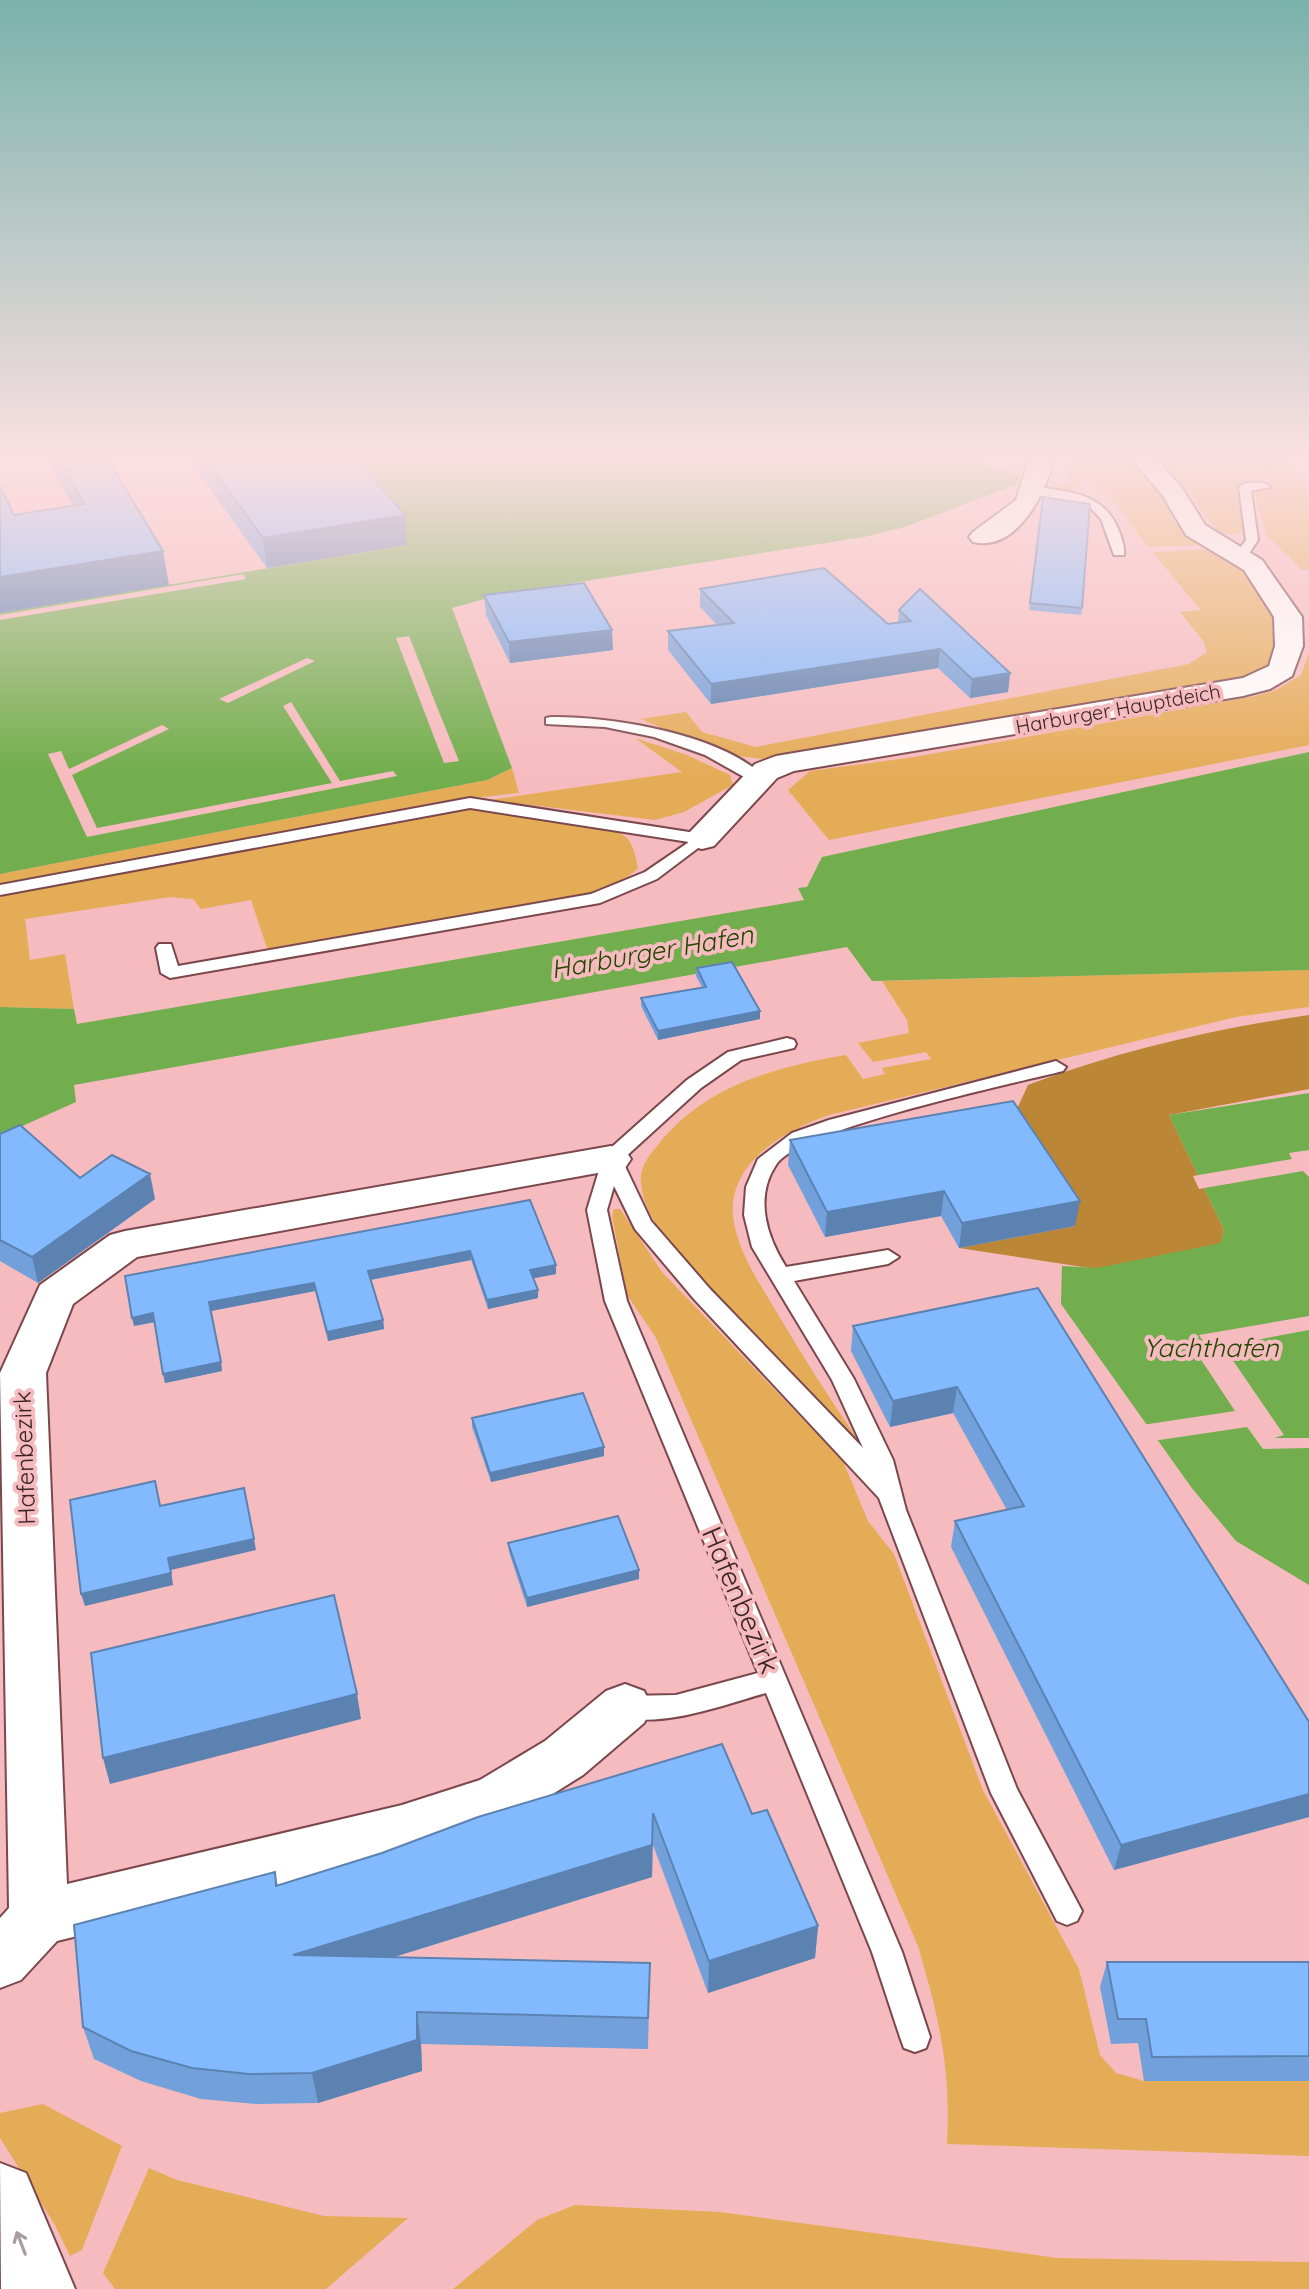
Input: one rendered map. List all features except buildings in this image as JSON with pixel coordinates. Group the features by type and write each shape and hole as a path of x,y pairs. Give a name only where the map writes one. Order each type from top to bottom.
{"street":[{"name":"Harburger Hauptdeich","path":"702,839 766,771 810,758 927,743 1260,683 1282,670 1286,660 1288,617 1247,560"},
{"name":"Hafenbezirk","path":"39,1918 23,1373 55,1296 125,1245 611,1159"},
{"path":"0,1960 39,1918 402,1830 496,1800 564,1758 625,1707"},
{"path":"0,2199 38,2289"}],"lane":[{"path":"551,721 596,719 628,724 713,756 758,779"},
{"path":"0,890 470,803 702,839"},
{"path":"165,948 170,973 594,899 639,885 673,865 702,839"},
{"path":"787,1044 735,1056 694,1084 611,1159 642,1224 702,1294 877,1477 894,1510 1005,1793 1067,1911"},
{"path":"894,1510 881,1460 843,1379 763,1247 754,1215 756,1187 768,1159 799,1137 836,1124 1056,1067"},
{"name":"Hafenbezirk","path":"611,1159 597,1210 616,1301 887,1952 915,2037"},
{"path":"779,1276 888,1257"},
{"path":"625,1707 676,1706 774,1680"}],"shaded area":[{"path":"1159,560 1237,560 1278,619 1270,665 1245,679 765,759 720,754 641,719 686,712 702,732 756,747 1189,664 1207,652 1204,642 1180,612 1201,610"},
{"path":"1292,560 1309,560 1309,569 1302,570"},
{"path":"1309,652 1309,745 829,840 788,790 810,771 914,757 1255,696 1276,690 1301,675"},
{"path":"635,738 687,755 730,775 733,785 684,812 655,820 489,800 682,772"},
{"path":"512,768 519,793 438,802 0,887 0,874 487,780"},
{"path":"478,810 556,818 617,832 629,841 638,868 617,886 589,894 268,951 251,900 201,909 193,899 170,897 25,919 30,960 65,954 74,1009 0,1007 0,898 5,895 441,811"},
{"path":"1309,970 1309,1007 1236,1017 829,1115 790,1132 756,1157 743,1173 735,1191 733,1212 740,1245 786,1327 858,1440 681,1257 661,1232 646,1203 641,1177 648,1157 676,1125 719,1094 767,1073 846,1055 863,1079 885,1074 882,1068 931,1059 926,1052 873,1062 858,1043 909,1033 907,1020 882,981"},
{"path":"1309,1015 1309,1089 1169,1115 1224,1230 1221,1244 1096,1269 959,1248 1075,1226 1009,1126 1028,1085 1166,1042"},
{"path":"614,1209 620,1209 662,1272 843,1461 868,1521 894,1554 983,1790 1079,1969 1100,2055 1116,2073 1144,2081 1309,2081 1309,2156 947,2144 947,2091 942,2044 918,1946 655,1336 627,1295 612,1216"},
{"path":"43,2104 122,2146 82,2250 70,2256 55,2225 0,2138 0,2113"},
{"path":"149,2168 177,2180 324,2216 408,2218 326,2289 115,2289 103,2273"},
{"path":"575,2205 720,2212 1058,2258 1309,2262 1309,2289 453,2289 537,2220"}],"water":[{"path":"318,560 719,560 503,594 452,608 512,768 487,780 0,874 0,613"},
{"name":"Harburger Hafen","path":"1309,752 1309,970 872,981 847,947 74,1085 76,1102 0,1136 0,1007 74,1009 77,1024 804,900 798,888 807,887 822,857"},
{"name":"Yachthafen","path":"1309,1093 1309,1585 1236,1541 1191,1487 1061,1304 1062,1266 1097,1268 1221,1243 1224,1230 1169,1115"}],"pier":[{"path":"243,574 246,579 0,620 0,615"},
{"path":"409,636 459,761 444,763 396,638"},
{"path":"307,658 315,661 228,703 219,699"},
{"path":"291,702 340,781 393,771 397,776 87,837 48,754 61,751 69,769 162,725 169,729 72,775 97,828 332,783 283,706"},
{"path":"1309,1150 1309,1177 1303,1171 1199,1189 1193,1176 1292,1159 1289,1153"},
{"path":"1309,1316 1309,1330 1223,1346 1284,1435 1274,1438 1309,1438 1309,1448 1263,1449 1247,1427 1153,1441 1142,1425 1235,1411 1196,1352 1222,1346 1208,1348 1199,1335"}]}
